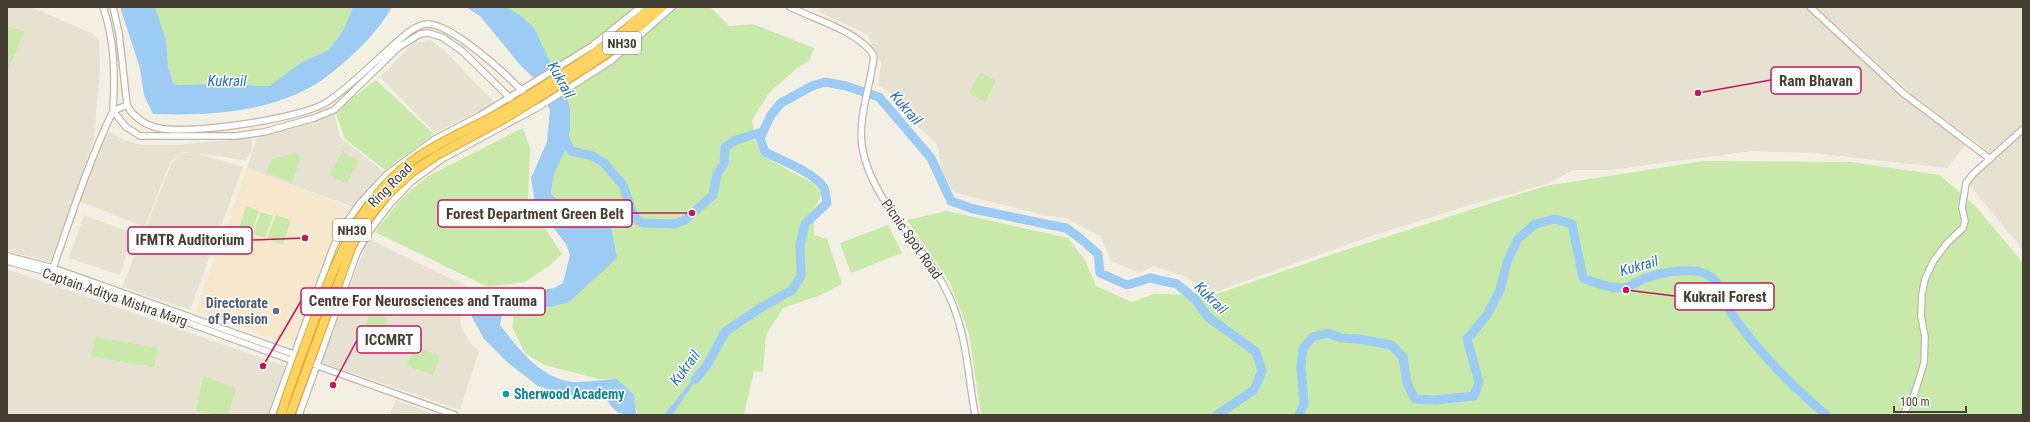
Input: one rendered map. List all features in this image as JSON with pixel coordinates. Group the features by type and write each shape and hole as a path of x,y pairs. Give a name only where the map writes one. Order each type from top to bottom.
{"highway":[{"name":"NH30","path":"507,113 576,70 616,38 651,7"},
{"name":"NH30","path":"576,70 601,59 662,7"},
{"name":"Ring Road","path":"280,415 333,269 348,237 368,206 390,181 413,161 442,143 507,113"},
{"name":"Ring Road","path":"290,415 343,267 353,243 370,216 388,194 412,172 437,155 507,113"}],"street":[{"path":"52,271 90,164 112,111 115,86 113,51 110,30 103,7"},
{"path":"113,7 119,33 125,99 127,105 130,111 138,118 158,128 204,129 249,123 308,111 326,102 410,31 426,24 437,27 459,38 484,56 520,90 534,109"},
{"path":"299,415 357,253 368,233 390,204 411,182 442,159 542,105 576,70 592,46 641,7"},
{"path":"576,70 611,61 672,7"},
{"name":"Picnic Spot Road","path":"790,7 858,38 869,47 874,56 873,70 862,124 862,145 873,177 893,216 928,258 956,311 964,338 975,415"},
{"path":"1810,7 1903,93 1990,159"},
{"path":"112,111 126,127 140,136 236,136 264,132 314,118 334,110 399,47 420,34 428,33 442,37 462,51 509,97 522,116"},
{"name":"Ring Road","path":"272,415 333,248 345,224 382,178 435,139 482,115 520,90 530,85 576,70"},
{"path":"112,111 127,105"},
{"path":"1903,415 1914,395 1924,363 1925,337 1921,316 1922,294 1925,279 1934,260 1948,242 1963,228 1965,221 1962,208 1966,183 2023,129"},
{"name":"Captain Aditya Mishra Marg","path":"7,256 294,353 307,362"},
{"name":"Captain Aditya Mishra Marg","path":"7,261 52,271 291,360 307,362"},
{"path":"307,362 455,415"}],"shaded area":[{"path":"7,7 31,7 91,33 99,40 100,67 94,139 51,262 7,251"},
{"path":"821,7 1807,7 1967,144 1947,168 1813,153 1752,151 1610,170 1573,170 1547,184 1470,205 1374,235 1218,291 1201,288 1186,277 1154,266 1140,273 1111,261 1100,236 1066,218 1047,216 953,192 942,170 937,144 902,111 891,93 878,85 881,63 867,34 819,12"},
{"path":"1816,7 2023,7 2023,126 1992,154 1913,95"},
{"path":"430,40 444,50 495,103 435,133 380,77 413,43"},
{"path":"334,112 340,137 383,171 353,207 247,168 258,135 310,123"},
{"path":"106,130 124,140 142,145 177,145 252,138 252,150 246,160 185,152 171,161 145,227 79,201"},
{"path":"2023,132 2023,250 1968,183"},
{"path":"185,153 196,153 243,167 190,310 122,287 172,162"},
{"path":"247,168 352,208 344,216 336,234 295,346 195,312"},
{"path":"84,215 132,233 120,275 69,258"},
{"path":"368,239 473,289 460,315 461,327 468,340 479,351 460,410 321,362"},
{"path":"7,269 285,366 269,415 7,415"},
{"path":"395,400 436,415 390,415"}],"green space":[{"path":"155,7 353,7 344,29 329,50 302,62 269,86 208,84 178,85 173,83 168,67 166,40"},
{"path":"506,7 710,7 729,26 753,24 814,48 809,61 796,69 769,93 752,120 755,141 764,157 813,183 822,194 814,210 814,235 827,239 842,284 821,295 783,308 766,335 763,372 754,371 744,415 636,415 637,411 617,379 599,379 544,365 525,353 512,327 514,314 568,303 611,227 573,216 551,193 554,174 564,153 570,108 534,28"},
{"path":"7,27 25,31 7,72"},
{"path":"980,72 996,81 985,102 969,93"},
{"path":"376,80 434,134 385,170 345,139 335,111"},
{"path":"523,128 530,148 528,202 562,254 549,266 525,282 488,287 375,232 401,199 428,176"},
{"path":"343,150 358,162 346,184 330,175"},
{"path":"298,152 301,159 292,182 266,173 272,159"},
{"path":"1704,161 1850,162 1940,175 1976,207 2023,263 2023,415 981,415 969,334 950,283 907,220 947,211 1068,238 1086,262 1096,286 1132,302 1154,294 1214,295 1333,254 1545,186"},
{"path":"246,206 259,211 252,232 239,228"},
{"path":"261,212 273,216 265,238 253,234"},
{"path":"276,215 291,220 283,245 267,239"},
{"path":"888,225 902,253 851,273 840,243"},
{"path":"371,311 388,319 380,341 362,333"},
{"path":"96,337 158,348 154,367 90,356"},
{"path":"414,346 440,356 433,375 407,366"},
{"path":"203,376 236,388 228,415 196,412"}],"water":[{"path":"120,7 155,7 166,40 168,67 173,83 178,85 208,84 269,86 302,62 329,50 344,29 353,7 392,7 375,31 347,60 319,82 297,94 257,107 237,111 195,114 153,114 144,95 140,68"},
{"path":"466,7 506,7 521,16 534,28 566,95 570,108 570,131 564,153 554,174 551,193 573,216 611,227 617,258 568,303 527,311 503,310 500,325 529,359 546,373 556,378 572,382 617,379 634,395 636,415 619,413 613,408 604,394 565,395 538,386 507,362 484,339 472,317 476,298 492,289 509,295 554,288 563,283 570,255 566,244 535,204 531,178 547,142 550,110 534,78 521,66 480,16"},
{"path":"703,370 672,415 664,415 697,374"}],"waterway":[{"name":"Kukrail","path":"695,380 707,365 725,332 757,310 792,290 801,276 800,245 805,224 827,203 825,190 813,177 797,167 765,152 760,138 771,115 781,103 812,86 825,82 846,86 879,97 931,158 951,201 973,209 1066,228 1098,254 1100,273 1127,285 1150,278 1177,284 1195,299 1208,317 1256,352 1262,371 1254,390 1217,415"},
{"path":"562,133 571,151 593,156 604,163 623,185 632,211 637,220 643,223 675,224 685,220 713,195 717,174 724,164 725,147 736,140 762,132"},
{"name":"Kukrail","path":"1299,415 1304,404 1301,367 1303,348 1313,337 1328,333 1341,338 1359,339 1391,345 1403,357 1407,383 1415,399 1435,400 1474,396 1479,382 1467,339 1487,315 1500,290 1507,262 1518,239 1535,224 1555,219 1572,224 1583,278 1592,282 1611,287 1624,288 1643,279 1659,274 1687,271 1700,272 1708,275 1717,284 1727,307 1752,341 1787,380 1826,415"}],"place":[{"name":"Ram Bhavan","path":"1698,93"},
{"name":"Forest Department Green Belt","path":"692,213"},
{"name":"IFMTR Auditorium","path":"305,238"},
{"name":"Kukrail Forest","path":"1626,290"},
{"name":"Directorate of Pension","path":"276,311"},
{"name":"Centre For Neurosciences and Trauma","path":"263,366"},
{"name":"ICCMRT","path":"333,385"},
{"name":"Sherwood Academy","path":"506,394"}]}
